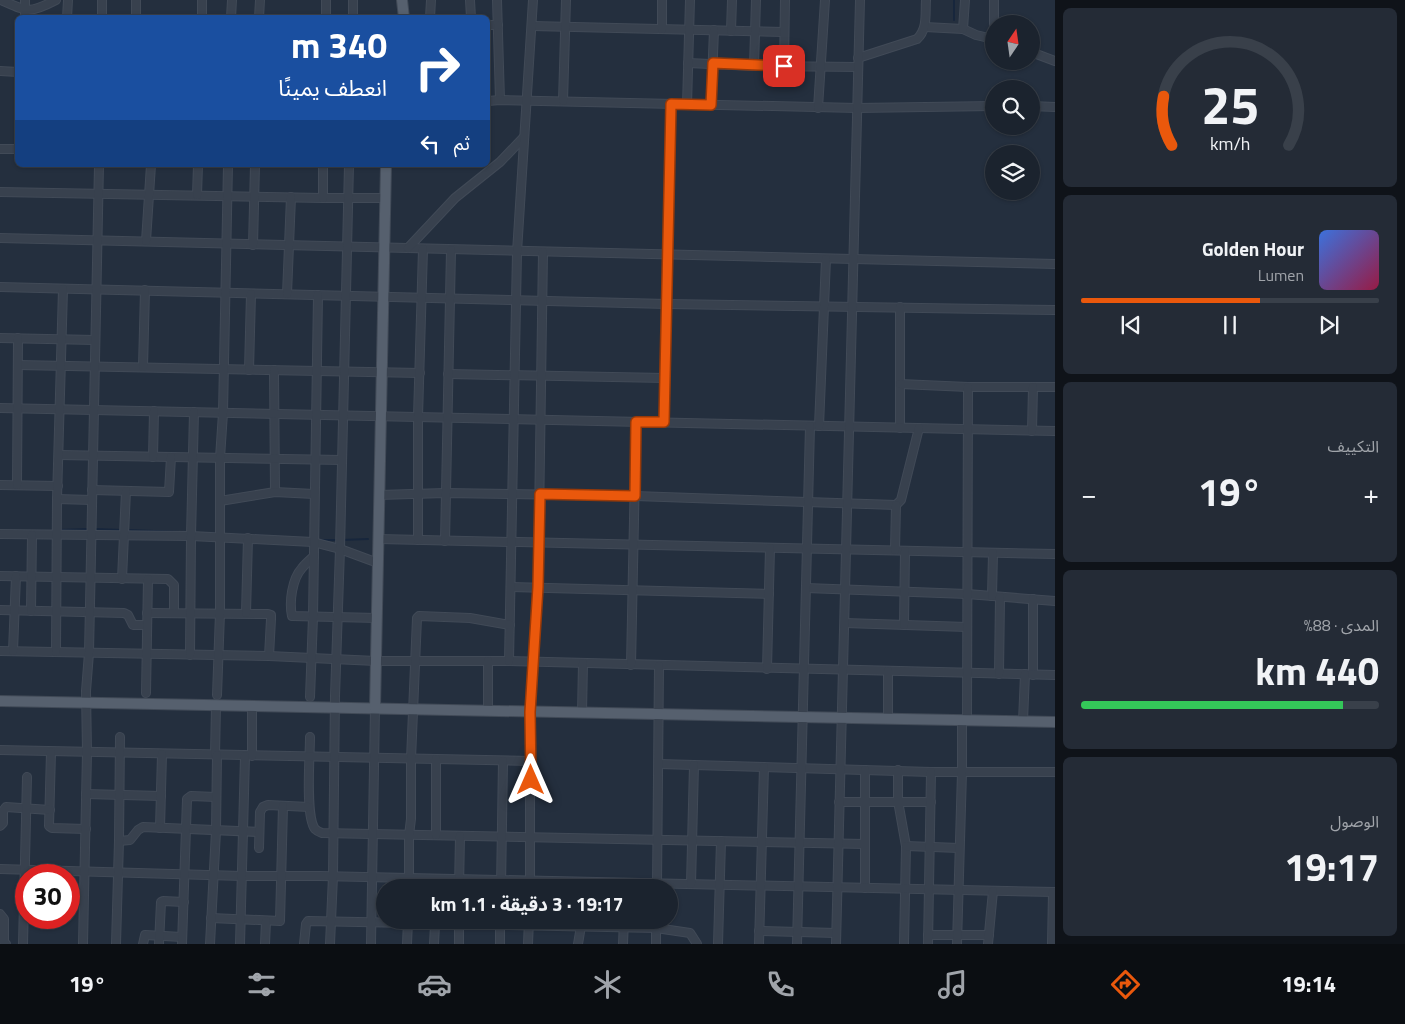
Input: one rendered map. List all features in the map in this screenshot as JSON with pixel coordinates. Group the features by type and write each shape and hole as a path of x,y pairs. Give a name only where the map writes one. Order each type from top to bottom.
{"main road":[{"path":"402,0 404,15"},
{"path":"375,708 386,167"},
{"path":"0,701 1055,722"}],"street":[{"path":"1,0 25,14"},
{"path":"25,0 25,14"},
{"path":"25,14 56,0"},
{"path":"67,15 68,0"},
{"path":"102,0 102,15"},
{"path":"136,0 136,15"},
{"path":"202,0 202,15"},
{"path":"231,15 232,0"},
{"path":"259,15 260,0"},
{"path":"326,0 326,15"},
{"path":"353,0 353,15"},
{"path":"430,15 431,0"},
{"path":"470,0 471,15"},
{"path":"497,0 500,100"},
{"path":"509,661 517,252 533,0"},
{"path":"563,102 566,0"},
{"path":"662,0 662,29"},
{"path":"688,105 690,0"},
{"path":"731,31 732,0"},
{"path":"754,66 756,0"},
{"path":"784,66 785,0"},
{"path":"818,108 825,0"},
{"path":"836,944 838,802 844,670 860,0"},
{"path":"688,63 784,66 858,62 917,38 922,34 925,27 926,0"},
{"path":"964,29 965,0"},
{"path":"994,0 994,15"},
{"path":"490,24 498,25"},
{"path":"532,26 784,32"},
{"path":"925,27 964,29 985,37"},
{"path":"711,105 714,30"},
{"path":"1040,55 1055,61"},
{"path":"0,71 15,72"},
{"path":"490,101 527,100 818,108 985,106"},
{"path":"664,422 671,104"},
{"path":"1040,106 1055,107"},
{"path":"408,248 455,198 500,162 524,138"},
{"path":"0,148 15,149"},
{"path":"83,944 87,752 85,704 89,653 91,578 99,167"},
{"path":"146,241 151,167"},
{"path":"197,195 198,167"},
{"path":"217,695 220,613 220,458 223,413 228,167"},
{"path":"253,245 255,167"},
{"path":"323,167 323,198"},
{"path":"330,944 333,876 334,708 340,549 349,167"},
{"path":"0,192 386,198"},
{"path":"287,294 291,197"},
{"path":"0,238 1055,264"},
{"path":"418,540 418,417 423,249"},
{"path":"445,541 451,250"},
{"path":"530,879 530,712 538,587 543,252"},
{"path":"819,426 826,259"},
{"path":"0,287 667,304 1055,310"},
{"path":"56,652 57,499 63,289"},
{"path":"143,367 145,290"},
{"path":"249,370 251,294"},
{"path":"310,697 318,294"},
{"path":"900,307 900,428"},
{"path":"0,338 95,340"},
{"path":"17,486 18,338"},
{"path":"18,365 420,373"},
{"path":"274,370 275,492"},
{"path":"448,374 665,378"},
{"path":"900,384 968,387 1055,387"},
{"path":"957,944 959,848 967,673 968,387"},
{"path":"1032,431 1033,387"},
{"path":"0,408 1055,431"},
{"path":"153,457 154,411"},
{"path":"190,655 194,412"},
{"path":"631,665 636,422"},
{"path":"797,944 803,768 810,426"},
{"path":"379,496 445,493 540,494 896,505 902,500 919,428"},
{"path":"58,455 342,460"},
{"path":"92,490 170,492 171,457"},
{"path":"0,485 58,486"},
{"path":"122,579 126,491"},
{"path":"220,501 275,492 314,494"},
{"path":"57,499 92,500"},
{"path":"895,550 896,505"},
{"path":"0,534 191,536 314,542 378,563"},
{"path":"31,611 32,534"},
{"path":"246,613 248,538"},
{"path":"378,539 1055,554"},
{"path":"767,669 770,548"},
{"path":"904,625 905,551"},
{"path":"993,553 999,674"},
{"path":"314,556 301,568 296,578 292,616 377,618"},
{"path":"0,576 168,579 174,585 174,613"},
{"path":"13,651 16,576"},
{"path":"146,693 148,579"},
{"path":"510,586 769,594"},
{"path":"806,588 967,594 1055,601"},
{"path":"1023,721 1029,675 1033,599"},
{"path":"0,610 124,613 133,625 147,626"},
{"path":"147,613 246,613 271,615 269,656"},
{"path":"409,878 416,621 419,616 470,618 510,625"},
{"path":"845,623 967,627"},
{"path":"0,651 269,656 376,661 509,661 1055,675"},
{"path":"488,662 488,711"},
{"path":"582,713 583,663"},
{"path":"657,879 659,666"},
{"path":"888,671 888,719"},
{"path":"210,944 216,831 216,706"},
{"path":"240,944 243,832 252,706"},
{"path":"371,944 375,708"},
{"path":"116,944 120,840 120,737"},
{"path":"310,737 309,807 312,822 316,830 322,833 865,844"},
{"path":"0,750 531,761"},
{"path":"51,752 49,826 51,828 86,829"},
{"path":"160,828 162,754"},
{"path":"436,759 436,835"},
{"path":"502,879 503,761"},
{"path":"659,764 931,772 1055,772"},
{"path":"691,884 694,765"},
{"path":"759,944 764,767"},
{"path":"865,770 865,888"},
{"path":"898,770 898,802 906,846 904,944"},
{"path":"928,944 931,772"},
{"path":"24,864 27,777"},
{"path":"86,794 161,796"},
{"path":"143,944 144,936 159,940 182,940 187,799 191,796 216,797"},
{"path":"838,802 931,802"},
{"path":"259,848 261,809 268,806 309,807"},
{"path":"211,918 278,922 281,919 283,806"},
{"path":"0,826 3,822 4,808 50,810"},
{"path":"120,840 130,840 140,828 259,832"},
{"path":"460,836 460,879"},
{"path":"718,944 722,841"},
{"path":"906,846 959,848"},
{"path":"0,869 15,869"},
{"path":"80,870 242,876 333,876 419,879"},
{"path":"678,884 1054,892 1053,940"},
{"path":"988,944 993,891"},
{"path":"159,940 161,902 184,902"},
{"path":"0,914 4,919 4,942 6,944"},
{"path":"266,921 265,944 269,944"},
{"path":"304,944 307,922 376,923"},
{"path":"23,929 23,944"},
{"path":"407,944 408,929"},
{"path":"434,944 435,929"},
{"path":"459,929 459,944"},
{"path":"500,929 500,944"},
{"path":"528,944 529,929"},
{"path":"578,944 580,929"},
{"path":"623,944 624,929"},
{"path":"656,929 656,944"},
{"path":"675,929 690,933 697,944"},
{"path":"759,931 836,933"},
{"path":"690,933 690,944"},
{"path":"928,935 989,935"}],"waterway":[{"path":"954,0 954,20"},
{"path":"60,530 90,529"},
{"path":"95,529 122,530"},
{"path":"127,530 180,532"},
{"path":"207,533 217,533"},
{"path":"222,534 267,536"},
{"path":"342,540 368,539"},
{"path":"319,540 337,540"}],"route":[{"path":"531,780 530,712 538,587 540,494 635,496 636,422 664,422 671,104 711,105 713,63 784,66"}]}
